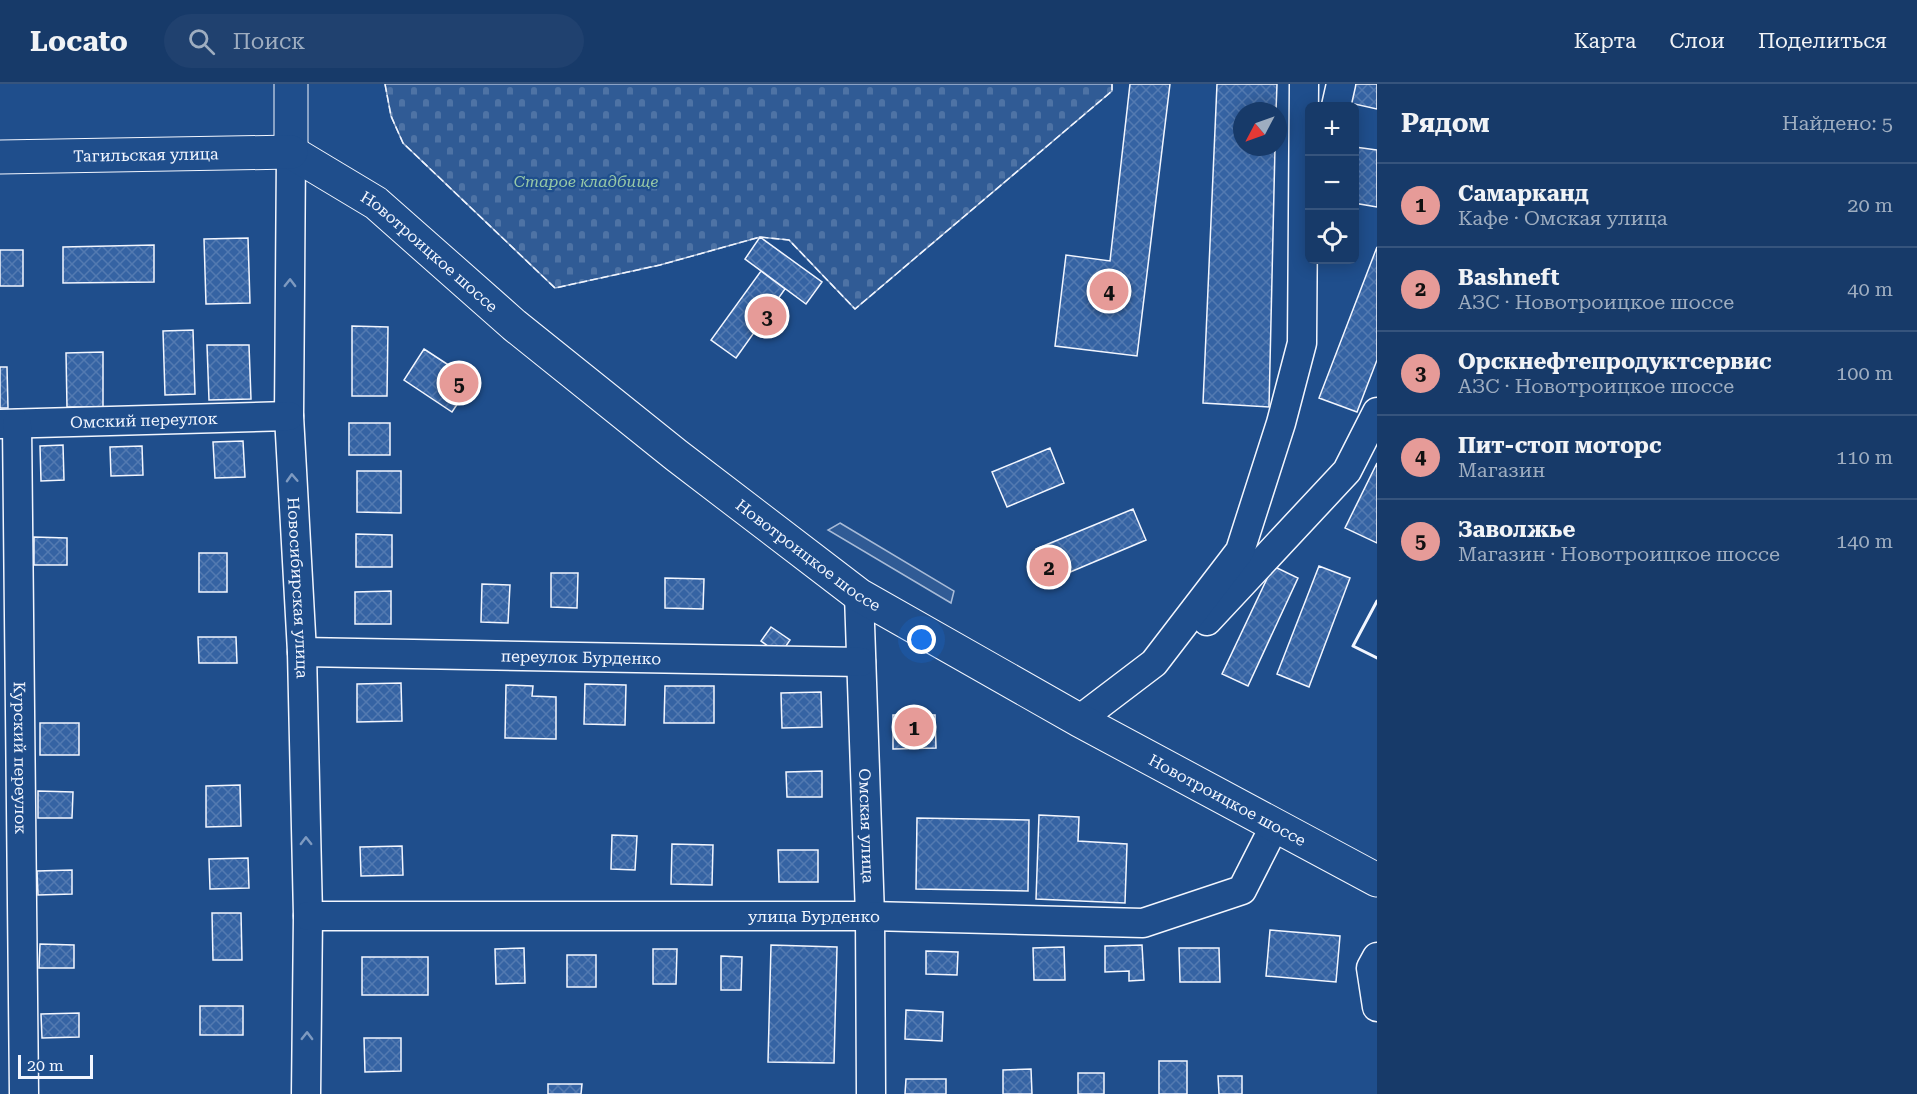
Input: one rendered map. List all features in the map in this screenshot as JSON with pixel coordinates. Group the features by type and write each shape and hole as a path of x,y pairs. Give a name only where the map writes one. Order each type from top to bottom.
{"main road":[{"name":"Новосибирская улица","path":"291,84 291,152"},
{"name":"Тагильская улица","path":"0,157 291,152"},
{"name":"Новотроицкое шоссе","path":"291,152 376,203 514,325 685,462 859,595 1079,720 1377,880"}],"street":[{"path":"1304,84 1305,156"},
{"path":"1337,102 1341,84"},
{"name":"Новосибирская улица","path":"291,152 289,416 302,652 308,916 306,1094"},
{"path":"1154,663 1240,551 1281,423 1302,343 1306,210"},
{"path":"1079,720 1206,622 1347,471 1377,412"},
{"name":"Омский переулок","path":"9,424 289,416"},
{"name":"Курский переулок","path":"9,424 24,1094"},
{"name":"Омская улица","path":"859,595 870,916 871,1094"},
{"name":"переулок Бурденко","path":"302,652 861,662"},
{"name":"улица Бурденко","path":"308,916 870,916 1143,923 1242,890 1275,827"},
{"path":"1377,957 1371,968 1377,1007"}],"green space":[{"name":"Старое кладбище","path":"385,84 1112,84 1112,91 855,309 789,240 760,237 660,265 555,288 403,143 391,116"},
{"path":"840,523 954,591 951,603 828,530"}],"building":[{"path":"1130,84 1170,84 1137,356 1055,346 1066,255 1110,261"},
{"path":"1217,84 1277,84 1276,102 1233,102 1233,156 1275,156 1269,407 1203,403"},
{"path":"1354,84 1377,84 1377,109 1359,105 1359,102 1350,102"},
{"path":"1359,148 1377,150 1377,207 1359,204"},
{"path":"760,237 822,282 806,304 745,259"},
{"path":"248,238 250,303 206,304 204,239"},
{"path":"154,245 154,282 63,283 63,247"},
{"path":"1377,247 1377,360 1357,412 1319,398"},
{"path":"0,250 23,250 23,286 0,286"},
{"path":"761,271 785,289 736,358 711,340"},
{"path":"352,326 388,327 387,396 352,396"},
{"path":"193,330 195,394 165,395 163,331"},
{"path":"207,345 249,345 251,399 209,400"},
{"path":"424,349 473,381 452,412 404,380"},
{"path":"103,352 103,407 67,407 66,353"},
{"path":"0,367 7,367 8,408 0,408"},
{"path":"349,423 390,423 390,455 349,455"},
{"path":"243,441 245,477 215,478 213,442"},
{"path":"63,445 64,480 41,481 40,446"},
{"path":"142,446 143,475 111,476 110,447"},
{"path":"1050,448 1064,483 1007,507 992,472"},
{"path":"1377,463 1377,543 1345,528"},
{"path":"357,471 401,471 401,513 357,512"},
{"path":"1133,509 1146,540 1049,581 1036,549"},
{"path":"356,534 392,535 392,567 356,567"},
{"path":"34,537 67,538 67,565 34,565"},
{"path":"199,553 227,553 227,592 199,592"},
{"path":"1273,566 1298,578 1248,686 1222,674"},
{"path":"1319,566 1350,578 1309,687 1277,674"},
{"path":"551,573 578,573 577,608 551,607"},
{"path":"665,578 704,579 703,609 665,608"},
{"path":"482,584 510,585 508,623 481,622"},
{"path":"391,591 391,624 355,624 355,592"},
{"path":"771,627 790,640 780,655 761,641"},
{"path":"198,637 236,637 237,663 199,663"},
{"path":"401,683 402,721 357,722 357,684"},
{"path":"585,684 626,685 625,725 584,724"},
{"path":"506,685 533,686 532,696 556,697 556,739 505,738"},
{"path":"665,686 714,686 714,723 664,723"},
{"path":"821,692 822,727 782,728 781,693"},
{"path":"893,715 935,715 936,748 893,749"},
{"path":"40,723 79,723 79,755 40,755"},
{"path":"822,771 822,797 787,797 786,772"},
{"path":"240,785 241,826 206,827 206,786"},
{"path":"38,791 73,792 72,818 38,818"},
{"path":"1039,815 1079,817 1078,841 1127,844 1125,903 1036,899"},
{"path":"917,818 1029,820 1028,891 916,889"},
{"path":"612,835 637,836 635,870 611,869"},
{"path":"672,844 713,845 712,885 671,884"},
{"path":"402,846 403,875 361,876 360,847"},
{"path":"778,850 818,850 818,882 779,882"},
{"path":"248,858 249,888 210,889 209,859"},
{"path":"72,870 72,894 38,895 37,871"},
{"path":"212,913 241,913 242,960 213,960"},
{"path":"1270,930 1340,936 1336,982 1266,976"},
{"path":"40,944 74,945 74,968 39,968"},
{"path":"771,945 837,947 834,1063 768,1062"},
{"path":"1142,945 1144,980 1129,981 1129,971 1105,972 1105,946"},
{"path":"1064,947 1065,980 1034,980 1033,948"},
{"path":"524,948 525,983 496,984 495,949"},
{"path":"1179,948 1219,948 1220,982 1180,982"},
{"path":"653,949 677,949 676,984 653,984"},
{"path":"926,951 958,952 957,975 926,974"},
{"path":"567,955 596,955 596,987 567,987"},
{"path":"721,956 742,957 741,990 721,990"},
{"path":"362,957 428,957 428,995 362,995"},
{"path":"200,1006 243,1006 243,1035 200,1035"},
{"path":"906,1010 943,1012 942,1041 905,1039"},
{"path":"79,1013 79,1037 42,1038 41,1014"},
{"path":"364,1038 401,1038 401,1071 365,1072"},
{"path":"1159,1061 1187,1061 1187,1094 1159,1094"},
{"path":"1031,1069 1032,1094 1003,1094 1003,1070"},
{"path":"1078,1073 1104,1073 1104,1094 1078,1094"},
{"path":"1218,1076 1242,1076 1242,1094 1219,1094"},
{"path":"906,1079 946,1079 946,1094 905,1094"},
{"path":"548,1084 582,1084 581,1094 548,1094"}],"fence":[{"path":"385,84 391,116 403,143 555,288 660,265 760,237 789,240 855,309 1112,91 1112,84"}],"wall":[{"path":"1377,601 1353,646 1377,658"}],"place":[{"name":"Пит-стоп моторс","path":"1109,291"},
{"name":"Орскнефтепродуктсервис","path":"767,316"},
{"name":"Заволжье","path":"459,383"},
{"name":"Bashneft","path":"1049,567"},
{"name":"Самарканд","path":"914,727"}]}
